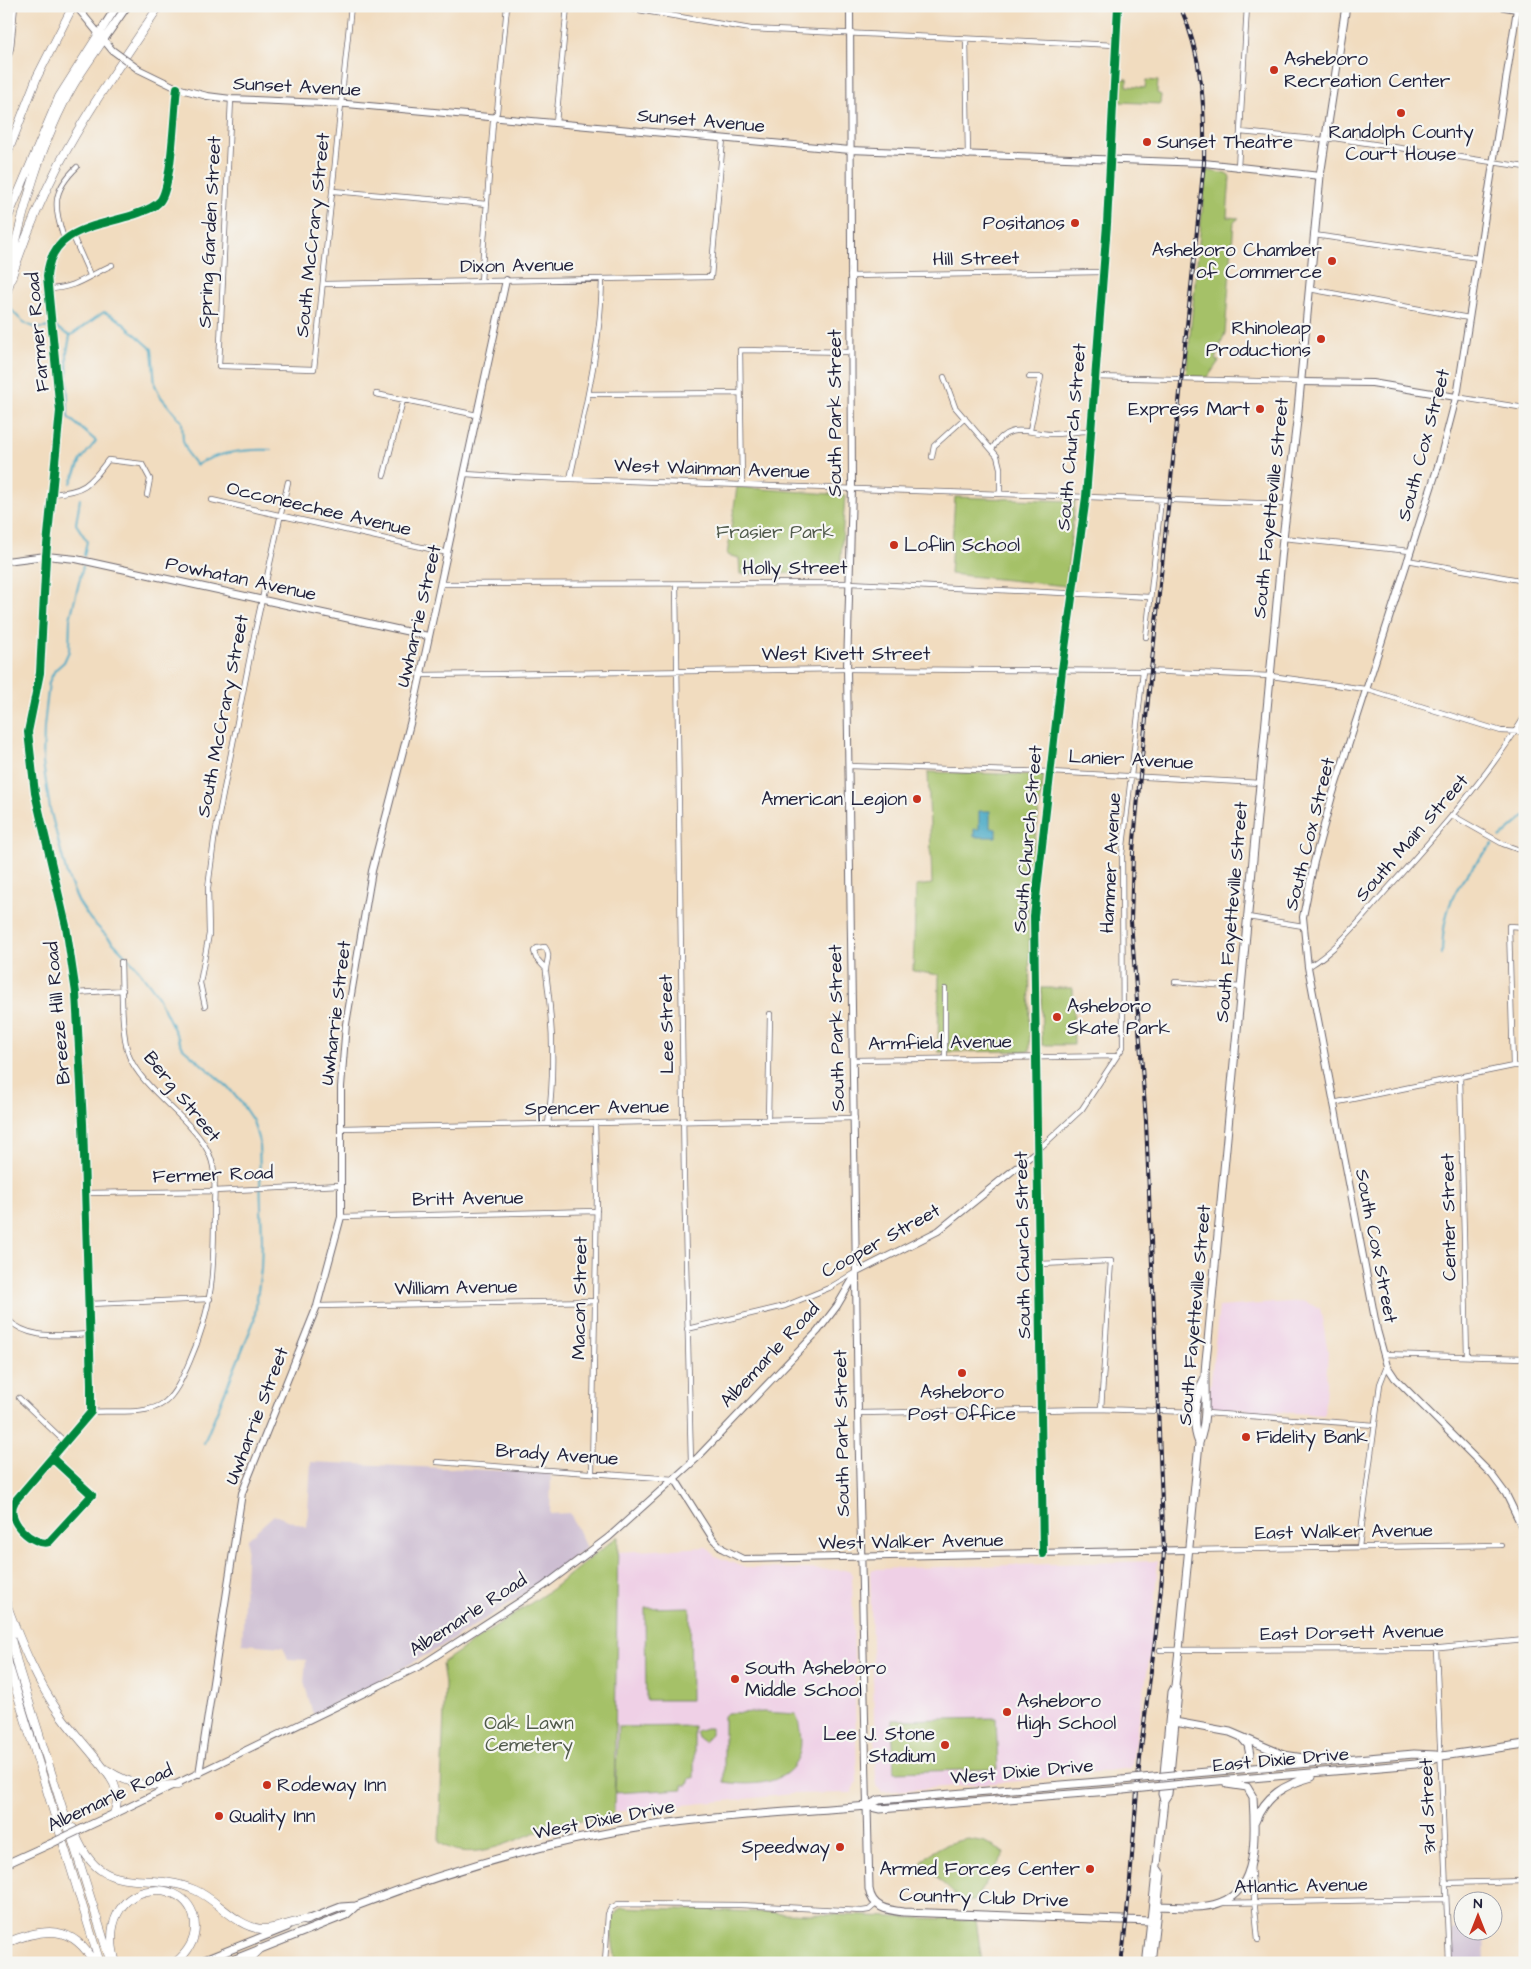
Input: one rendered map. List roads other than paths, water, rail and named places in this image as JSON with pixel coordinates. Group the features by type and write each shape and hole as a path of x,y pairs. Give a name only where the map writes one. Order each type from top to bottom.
{"highway":[{"path":"6,157 37,77 75,6"},
{"path":"6,294 36,214 59,164 85,119 159,6"},
{"path":"6,222 59,97 102,37"},
{"path":"6,281 38,167 54,124 73,84 102,37"},
{"path":"6,1603 30,1662 45,1691 79,1741 103,1768 114,1784 117,1794 114,1814"},
{"path":"6,1619 19,1670 111,1963"},
{"path":"6,1657 100,1963"},
{"path":"6,1693 6,1745"},
{"path":"103,1768 122,1780 139,1786 178,1785"},
{"path":"61,1803 68,1811 76,1836 86,1854 96,1867 108,1874 130,1881 189,1888 204,1894 242,1922 256,1928 272,1928 294,1921 309,1919"},
{"path":"116,1963 112,1932 118,1911 135,1895 156,1890 170,1892 179,1897 190,1910 194,1920 192,1942 184,1955 175,1963"},
{"path":"6,1941 43,1931 65,1934 81,1944 94,1963"},
{"path":"246,1963 260,1950"}],"main road":[{"name":"Sunset Avenue","path":"75,6 112,50 138,69 176,88 207,96 231,99 342,104 850,150 1204,164 1320,176"},
{"path":"102,37 117,6"},
{"path":"102,37 127,6"},
{"name":"South Park Street","path":"850,6 852,489 848,669 849,766 861,1558 869,1889 876,1904"},
{"name":"South Church Street","path":"1043,1554 1034,916 1062,670 1086,497 1103,272 1118,6"},
{"name":"South Fayetteville Street","path":"1150,1963 1147,1957 1164,1800 1162,1794 1172,1692 1175,1686 1179,1650 1200,1440 1206,1413 1205,1377 1283,538 1320,176 1346,6"},
{"path":"1502,6 1520,8"},
{"name":"South Cox Street","path":"1520,8 1493,161 1456,397 1446,438 1320,835 1306,896 1303,926 1308,967 1333,1103 1383,1354 1387,1366 1395,1378 1492,1475 1506,1494 1525,1533"},
{"name":"Farmer Road","path":"46,556 60,411 47,276 50,258 64,239 72,234 147,211 160,201 167,183 176,88"},
{"name":"Uwharrie Street","path":"199,1774 242,1493 317,1306 341,1217 343,1054 365,906 421,675 506,280"},
{"path":"1300,382 1372,383 1456,397"},
{"name":"Powhatan Avenue","path":"6,561 46,556 98,563 428,636"},
{"name":"Cooper Street","path":"857,1272 938,1231 1038,1150"},
{"name":"Albemarle Road","path":"6,1863 178,1785 420,1666 446,1651 550,1581 609,1537 691,1464 805,1346 837,1306 857,1272"},
{"path":"1200,1440 1195,1432 1196,1412 1198,1390 1205,1377"},
{"path":"1201,1384 1203,1391 1202,1406 1206,1413"},
{"name":"West Walker Avenue","path":"675,1479 714,1539 723,1549 743,1559 1188,1550"},
{"name":"South Fayetteville Street","path":"1164,1800 1168,1794 1178,1692 1175,1686"},
{"path":"1175,1722 1218,1730 1239,1736 1284,1755 1326,1763"},
{"path":"1215,1772 1248,1760 1250,1750 1239,1736"},
{"name":"East Dixie Drive","path":"1122,1790 1416,1764 1442,1756 1525,1744"},
{"name":"East Dixie Drive","path":"1122,1780 1414,1754 1442,1756"},
{"path":"1254,1826 1260,1809 1272,1794 1287,1785 1332,1772"},
{"name":"West Dixie Drive","path":"867,1806 879,1800 1122,1780"},
{"path":"1208,1782 1242,1786 1250,1790 1253,1796 1254,1826 1251,1866 1239,1889 1219,1904"},
{"name":"West Dixie Drive","path":"197,1963 342,1907 356,1906 482,1863 609,1832 691,1821 867,1806 880,1809 1122,1790"},
{"name":"South Fayetteville Street","path":"1150,1963 1161,1874 1157,1868"},
{"name":"Country Club Drive","path":"876,1904 888,1910 903,1912 1152,1921"},
{"name":"Atlantic Avenue","path":"1158,1906 1194,1907 1219,1904"},
{"name":"West Dixie Drive","path":"224,1963 346,1915 356,1906"}],"street":[{"path":"6,63 11,48 15,6"},
{"name":"South McCrary Street","path":"314,369 352,6"},
{"path":"482,281 487,204 507,6"},
{"path":"556,123 567,6"},
{"path":"614,6 751,29 1116,45"},
{"path":"1238,168 1248,6"},
{"path":"966,39 968,156"},
{"name":"Spring Garden Street","path":"231,99 218,366 314,369"},
{"path":"1240,132 1325,140 1334,138 1525,166"},
{"name":"Dixon Avenue","path":"324,284 711,277 724,139"},
{"path":"64,239 57,210 58,195 61,183 77,167"},
{"path":"333,191 487,204"},
{"path":"72,234 90,275"},
{"path":"1314,235 1478,258"},
{"path":"48,289 73,286 90,275 112,266"},
{"name":"Hill Street","path":"850,276 1103,272"},
{"path":"570,478 598,340 602,280"},
{"path":"1309,289 1469,318"},
{"path":"742,485 740,350 851,352"},
{"path":"944,377 955,407 997,456 1000,468 1000,494"},
{"path":"1029,377 1041,377 1030,430"},
{"path":"1094,377 1300,382"},
{"path":"588,394 740,393"},
{"path":"376,394 478,415"},
{"path":"1456,397 1525,408"},
{"path":"384,476 402,400"},
{"path":"932,457 934,446 965,418"},
{"path":"992,449 1009,432 1030,430 1049,434 1090,431"},
{"path":"52,494 71,491 88,485 108,460 142,464 150,480 147,495"},
{"name":"West Wainman Avenue","path":"465,474 1287,504"},
{"name":"South McCrary Street","path":"205,1006 200,983 209,934 208,888 214,840 262,599 288,482"},
{"name":"Occoneechee Avenue","path":"212,500 448,553"},
{"path":"1146,637 1161,500"},
{"path":"1283,538 1410,551"},
{"name":"Breeze Hill Road","path":"46,556 43,647 40,673 28,732 29,758 37,803 66,926 76,993 86,1193 91,1412"},
{"path":"1407,560 1525,581"},
{"name":"Holly Street","path":"440,584 849,582 1150,596"},
{"name":"Lee Street","path":"676,584 683,1122 691,1464"},
{"name":"West Kivett Street","path":"421,675 848,669 1143,671 1271,676 1365,689 1501,730 1525,732"},
{"name":"Hammer Avenue","path":"1117,1056 1123,1047 1122,855 1143,671"},
{"name":"South Main Street","path":"1308,967 1321,960 1365,914 1452,815 1482,780 1525,716"},
{"name":"Lanier Avenue","path":"849,766 1050,772 1261,782"},
{"path":"1452,815 1503,844 1525,852"},
{"path":"1248,917 1303,926"},
{"path":"1513,1066 1510,926 1525,927"},
{"path":"546,969 536,958 534,950 537,948 545,947 547,949 549,961 546,969 553,1022 552,1095 548,1124"},
{"name":"Berg Street","path":"91,1412 144,1409 163,1403 184,1374 203,1329 210,1300 214,1263 212,1164 206,1148 138,1070 129,1056 121,962"},
{"path":"1175,982 1241,987"},
{"path":"945,989 945,1058"},
{"path":"76,993 123,990"},
{"path":"768,1120 770,1014"},
{"name":"Armfield Avenue","path":"854,1060 1117,1056"},
{"name":"Cooper Street","path":"1038,1150 1082,1109 1117,1056"},
{"path":"1333,1103 1513,1066 1525,1066"},
{"name":"Center Street","path":"1460,1077 1467,1356"},
{"name":"Spencer Avenue","path":"341,1128 854,1118"},
{"name":"Macon Street","path":"592,1472 597,1211 595,1123"},
{"name":"Fermer Road","path":"86,1193 214,1191 340,1185"},
{"name":"Britt Avenue","path":"341,1217 597,1211"},
{"path":"1040,1264 1111,1261 1101,1409"},
{"name":"Cooper Street","path":"687,1329 785,1306 830,1288 857,1272"},
{"path":"89,1304 210,1300"},
{"name":"William Avenue","path":"317,1306 596,1301"},
{"path":"6,1318 22,1331 32,1334 90,1334"},
{"path":"1383,1354 1525,1358"},
{"path":"1359,1547 1380,1384 1387,1366"},
{"path":"19,1398 65,1442"},
{"path":"858,1413 1101,1409 1196,1412"},
{"path":"52,1458 92,1495 50,1542 44,1544 37,1542 15,1522 11,1515 11,1508 65,1442 91,1412"},
{"path":"1206,1413 1375,1425"},
{"name":"Brady Avenue","path":"438,1462 675,1479"},
{"name":"East Walker Avenue","path":"1188,1550 1501,1545"},
{"name":"East Dorsett Avenue","path":"1160,1650 1436,1648 1525,1640"},
{"name":"3rd Street","path":"1436,1648 1442,1756 1449,1963"},
{"path":"1251,1866 1258,1940"},
{"path":"1445,1883 1525,1881"},
{"name":"Atlantic Avenue","path":"1219,1904 1446,1899"},
{"name":"Country Club Drive","path":"605,1963 608,1914 611,1908 618,1904 649,1903 862,1911 869,1910 876,1904"}],"water":[{"path":"979,811 990,811 990,828 996,829 996,837 974,837 974,829 979,829"}],"waterway":[{"path":"6,302 14,313 29,325 42,328 49,327"},
{"path":"54,326 70,336 104,312 118,319 152,349 155,385 161,397 182,422 183,441 189,456 196,465 232,452 272,450"},
{"path":"70,336 67,352 68,417 96,441 81,460 71,483"},
{"path":"80,499 76,524 87,541 84,556"},
{"path":"83,566 70,619 69,651 64,662 55,670 49,682 44,727 43,763 50,809 67,875 78,901 90,919 134,964 156,993 183,1048 228,1087 241,1103 253,1121 259,1142 262,1240 261,1269 254,1321 204,1443"},
{"path":"1500,838 1525,816"},
{"path":"1442,954 1445,920 1455,893 1470,869 1493,844"}],"railway":[{"path":"1121,1963 1140,1759 1160,1603 1164,1551 1146,1121 1131,921 1133,852 1140,776 1204,163 1201,83 1194,44 1180,6"}],"place":[{"name":"Asheboro Recreation Center","path":"1274,70"},
{"name":"Randolph County Court House","path":"1401,113"},
{"name":"Sunset Theatre","path":"1147,142"},
{"name":"Positanos","path":"1075,223"},
{"name":"Asheboro Chamber of Commerce","path":"1332,261"},
{"name":"Rhinoleap Productions","path":"1321,339"},
{"name":"Express Mart","path":"1260,409"},
{"name":"Loflin School","path":"894,545"},
{"name":"American Legion","path":"917,799"},
{"name":"Asheboro Skate Park","path":"1057,1017"},
{"name":"Asheboro Post Office","path":"962,1373"},
{"name":"Fidelity Bank","path":"1246,1437"},
{"name":"South Asheboro Middle School","path":"735,1679"},
{"name":"Asheboro High School","path":"1007,1712"},
{"name":"Lee J. Stone Stadium","path":"945,1745"},
{"name":"Rodeway Inn","path":"267,1785"},
{"name":"Quality Inn","path":"219,1816"},
{"name":"Speedway","path":"840,1847"},
{"name":"Armed Forces Center","path":"1090,1869"}],"park label":[{"name":"Frasier Park","path":"775,532"},
{"name":"Oak Lawn Cemetery","path":"529,1734"}]}
